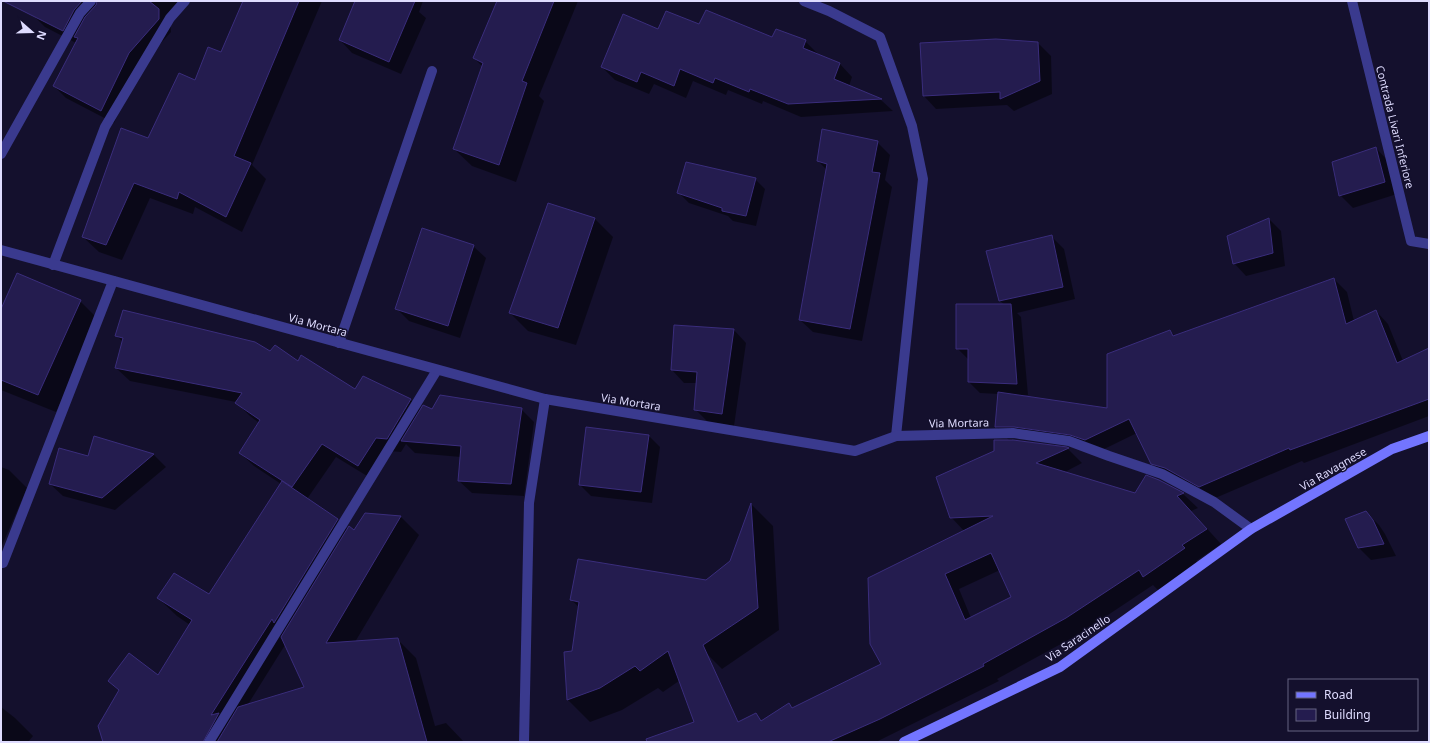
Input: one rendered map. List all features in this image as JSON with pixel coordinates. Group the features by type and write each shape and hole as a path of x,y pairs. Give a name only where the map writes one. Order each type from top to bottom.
{"main road":[{"name":"Via Ravagnese","path":"1251,529 1392,448 1429,436"},
{"name":"Via Saracinello","path":"904,742 1060,667 1251,529"}],"street":[{"path":"1,154 80,13 91,1"},
{"path":"52,265 105,127 170,18 184,1"},
{"path":"804,1 829,11 880,37 912,126 924,179 896,436"},
{"name":"Contrada Livari Inferiore","path":"1352,1 1411,241 1429,244"},
{"path":"339,343 432,71"},
{"name":"Via Mortara","path":"1,250 544,399 855,451 896,436 1013,433 1069,441 1162,474 1214,502 1251,529"},
{"path":"3,563 113,281"},
{"path":"209,742 437,370"},
{"path":"524,742 529,503 544,399"}],"building":[{"path":"3,1 82,1 74,10 63,31"},
{"path":"97,1 149,1 159,9 159,19 129,53 101,111 53,86 78,38 74,37 85,17 96,5"},
{"path":"243,1 299,1 234,156 251,163 226,217 179,192 177,199 134,183 106,245 82,237 121,128 148,138 179,73 195,80 208,47 221,52"},
{"path":"355,1 415,1 389,62 339,40"},
{"path":"497,1 554,1 522,81 527,83 499,165 453,149 483,63 473,58"},
{"path":"706,10 772,37 776,29 806,40 803,48 840,63 834,79 882,99 788,104 750,89 749,92 715,78 713,83 680,69 674,86 641,72 637,82 601,67 623,14 658,29 666,11 699,24"},
{"path":"996,39 1038,42 1040,81 1000,99 1000,92 923,96 920,43"},
{"path":"822,129 878,141 872,172 880,173 850,329 799,320 827,164 817,161"},
{"path":"1376,147 1385,182 1339,196 1332,162"},
{"path":"686,162 756,178 746,216 722,211 722,208 677,193"},
{"path":"548,203 595,218 558,328 509,313"},
{"path":"1269,218 1273,253 1233,264 1227,236"},
{"path":"422,228 474,245 448,326 395,309"},
{"path":"1052,235 1063,287 999,301 986,251"},
{"path":"17,273 81,300 38,395 1,380 1,309"},
{"path":"1334,278 1346,324 1376,310 1397,363 1429,348 1429,399 1290,450 1289,448 1199,487 1165,468 1151,464 1129,419 1085,440 1070,435 1014,427 995,427 998,392 1107,408 1107,354 1170,330 1173,336"},
{"path":"956,304 1011,304 1017,384 968,382 968,349 956,349"},
{"path":"123,310 255,342 270,351 275,345 298,361 301,355 355,389 363,376 411,399 387,439 376,438 358,466 322,444 292,487 239,453 260,420 235,403 242,393 115,368 123,338 115,336"},
{"path":"674,325 734,329 722,414 694,410 697,372 671,370"},
{"path":"440,395 522,408 511,484 458,481 461,446 401,441 423,405 432,409"},
{"path":"586,427 649,435 641,492 579,485"},
{"path":"94,436 154,454 102,498 49,484 59,448 88,456"},
{"path":"994,440 1013,440 1067,447 1069,448 1036,463 1135,493 1146,475 1184,493 1177,496 1207,529 1182,545 1185,548 1143,577 1139,570 1066,618 983,664 984,666 880,719 828,742 647,742 646,739 694,722 668,651 640,671 635,666 600,688 567,700 564,652 572,651 579,602 570,600 578,559 706,580 730,561 751,503 758,608 703,645 738,722 756,713 761,721 789,703 792,708 881,664 870,644 868,578 993,516 950,518 936,477 994,451","holes":["991,553 1011,597 965,620 945,574"]},
{"path":"282,481 338,519 274,623 272,619 211,715 219,713 203,742 103,742 98,726 119,690 108,681 129,653 158,675 192,620 157,598 174,573 209,594"},
{"path":"1366,511 1373,520 1384,544 1358,548 1345,519"},
{"path":"365,513 401,516 326,643 398,638 427,742 217,742 238,707 304,687 281,637 349,526 354,530"}]}
